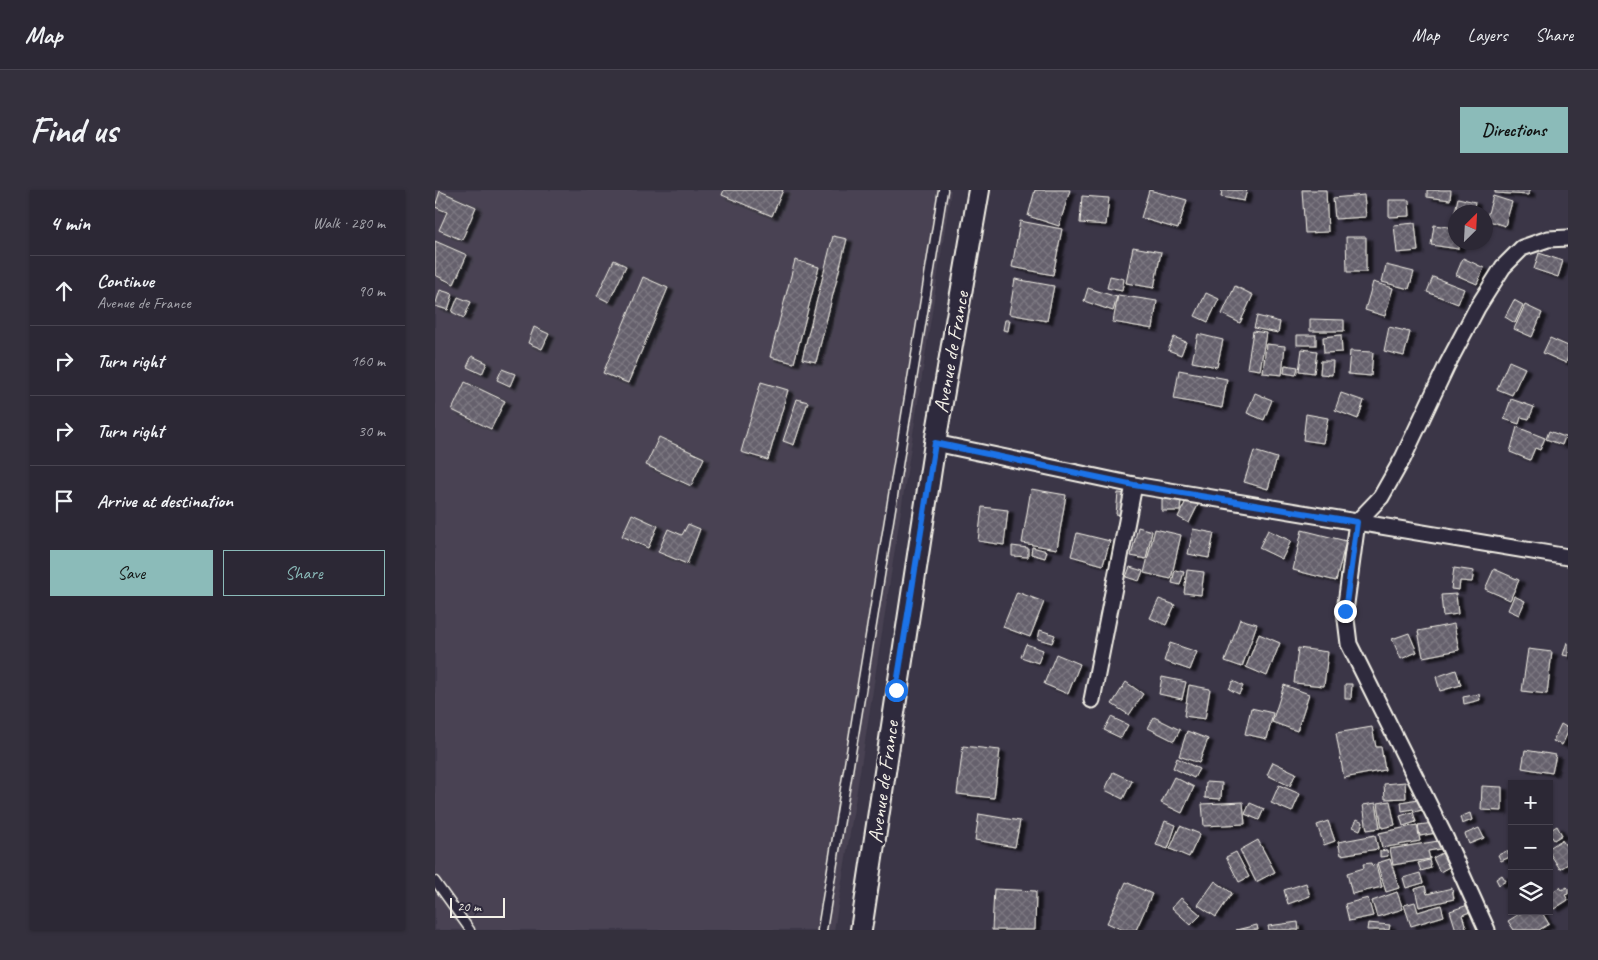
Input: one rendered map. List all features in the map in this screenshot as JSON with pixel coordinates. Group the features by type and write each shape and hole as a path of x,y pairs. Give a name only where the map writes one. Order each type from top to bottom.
{"street":[{"name":"Avenue de France","path":"861,930 935,443 979,190"},
{"path":"1487,930 1445,838 1349,644 1345,611 1357,522 1381,497 1403,458 1447,365 1477,308 1503,267 1522,248 1548,238 1568,238"},
{"path":"935,443 1134,485 1568,557"},
{"path":"1092,700 1134,485"}],"lane":[{"path":"822,930 943,190"},
{"path":"435,881 470,930"}],"shaded area":[{"path":"435,190 951,190 834,930 435,930"}],"building":[{"path":"724,190 783,190 772,216 722,195"},
{"path":"1035,190 1070,190 1059,226 1028,216"},
{"path":"1149,190 1187,200 1178,229 1141,218"},
{"path":"1222,190 1247,190 1244,201 1221,197"},
{"path":"1302,190 1326,190 1328,232 1305,233"},
{"path":"1427,190 1451,190 1450,200 1427,197"},
{"path":"1495,190 1529,190 1529,195 1495,193"},
{"path":"440,191 476,207 462,240 439,230 447,212 435,207"},
{"path":"1364,195 1366,217 1335,219 1333,198"},
{"path":"1082,196 1109,198 1106,225 1080,223"},
{"path":"1493,196 1512,202 1505,226 1493,222 1493,205 1490,205"},
{"path":"1458,198 1475,202 1474,205 1456,205"},
{"path":"1389,200 1409,200 1410,216 1389,217"},
{"path":"1020,221 1062,229 1053,275 1012,267"},
{"path":"1415,223 1418,251 1397,253 1394,225"},
{"path":"1434,225 1448,227 1448,248 1431,245"},
{"path":"833,236 847,239 816,362 802,359"},
{"path":"1346,237 1366,237 1366,272 1347,272"},
{"path":"435,241 467,255 454,284 435,275"},
{"path":"1133,247 1161,252 1154,288 1126,283"},
{"path":"1539,253 1563,261 1558,277 1534,269"},
{"path":"1463,258 1484,268 1477,284 1456,275"},
{"path":"614,260 626,266 609,302 597,296"},
{"path":"795,260 819,267 794,363 770,357"},
{"path":"1386,265 1414,272 1409,289 1382,282"},
{"path":"1110,276 1124,279 1122,291 1107,288"},
{"path":"643,277 668,288 628,383 603,373"},
{"path":"1433,277 1464,289 1458,304 1427,292"},
{"path":"1015,279 1054,286 1047,321 1009,314"},
{"path":"1373,282 1393,288 1385,316 1365,310"},
{"path":"1235,286 1253,295 1240,323 1222,314"},
{"path":"1088,288 1117,297 1113,311 1084,301"},
{"path":"440,290 453,294 448,310 435,306"},
{"path":"1206,293 1219,299 1208,322 1195,316"},
{"path":"1118,295 1157,301 1153,329 1113,322"},
{"path":"458,297 471,302 464,318 452,312"},
{"path":"1514,300 1523,305 1515,323 1505,317"},
{"path":"1525,305 1542,313 1532,337 1514,329"},
{"path":"1257,316 1280,322 1278,333 1254,328"},
{"path":"1310,319 1344,320 1344,331 1310,331"},
{"path":"1005,320 1010,320 1008,331 1003,330"},
{"path":"534,327 549,334 542,349 528,343"},
{"path":"1389,327 1410,332 1404,356 1384,351"},
{"path":"1253,331 1266,333 1260,370 1247,368"},
{"path":"1198,334 1223,340 1217,367 1192,362"},
{"path":"1297,335 1316,335 1316,345 1297,345"},
{"path":"1341,335 1342,352 1324,353 1323,337"},
{"path":"1174,337 1186,342 1181,355 1168,350"},
{"path":"1550,338 1568,346 1566,363 1543,353"},
{"path":"1266,344 1285,346 1282,375 1263,373"},
{"path":"1302,349 1317,351 1314,373 1299,371"},
{"path":"1350,351 1373,352 1371,376 1348,374"},
{"path":"472,356 487,363 482,374 467,367"},
{"path":"1321,361 1333,361 1332,375 1320,374"},
{"path":"1509,361 1525,368 1512,395 1497,389"},
{"path":"1285,365 1298,367 1296,375 1284,373"},
{"path":"502,369 515,374 510,386 497,380"},
{"path":"1179,370 1227,379 1222,408 1174,399"},
{"path":"465,382 505,401 491,429 452,410"},
{"path":"761,382 788,390 768,460 741,452"},
{"path":"1255,393 1272,400 1264,420 1247,413"},
{"path":"1341,393 1364,401 1358,419 1335,410"},
{"path":"797,399 808,402 794,445 783,441"},
{"path":"1511,399 1534,407 1529,419 1521,417 1519,424 1504,419"},
{"path":"1306,414 1328,418 1323,443 1303,440"},
{"path":"1517,427 1545,438 1540,450 1535,448 1530,460 1510,452"},
{"path":"1549,431 1565,437 1562,445 1546,439"},
{"path":"659,437 704,458 691,486 646,465"},
{"path":"1254,451 1277,458 1268,489 1244,482"},
{"path":"1031,489 1066,495 1057,549 1022,543"},
{"path":"1118,493 1129,494 1127,516 1116,514"},
{"path":"1162,499 1181,500 1180,511 1162,511"},
{"path":"1187,499 1198,505 1189,523 1178,517"},
{"path":"982,507 1008,510 1004,545 978,541"},
{"path":"632,514 658,526 648,548 622,536"},
{"path":"688,524 700,529 687,564 658,552 668,529 682,535"},
{"path":"1138,527 1152,531 1146,559 1131,556"},
{"path":"1155,529 1181,535 1171,579 1144,573"},
{"path":"1193,529 1214,533 1209,558 1188,554"},
{"path":"1268,530 1291,541 1282,559 1259,548"},
{"path":"1302,530 1346,541 1336,581 1293,570"},
{"path":"1077,533 1110,541 1103,565 1071,556"},
{"path":"1012,546 1028,548 1028,557 1012,556"},
{"path":"1032,547 1047,551 1045,558 1031,554"},
{"path":"1130,567 1143,571 1139,581 1126,577"},
{"path":"1454,568 1474,571 1472,582 1460,581 1459,590 1451,589"},
{"path":"1494,569 1519,580 1510,600 1485,589"},
{"path":"1175,570 1184,572 1180,585 1172,583"},
{"path":"1187,570 1204,572 1201,595 1184,593"},
{"path":"1017,592 1044,602 1030,637 1003,627"},
{"path":"1456,594 1458,614 1443,616 1441,595"},
{"path":"1514,596 1525,601 1519,615 1508,610"},
{"path":"1159,599 1175,605 1166,625 1150,618"},
{"path":"1240,619 1257,624 1242,667 1225,661"},
{"path":"1454,624 1459,650 1423,657 1418,631"},
{"path":"1040,630 1055,635 1052,643 1038,639"},
{"path":"1409,633 1417,652 1401,659 1392,639"},
{"path":"1259,634 1280,643 1267,676 1246,667"},
{"path":"1170,643 1197,652 1190,670 1164,661"},
{"path":"1568,643 1568,656 1563,655"},
{"path":"1026,644 1043,650 1038,663 1021,657"},
{"path":"1298,648 1328,652 1324,686 1294,683"},
{"path":"1528,649 1552,652 1547,694 1522,691"},
{"path":"1056,654 1080,664 1068,694 1044,684"},
{"path":"1456,670 1461,685 1440,691 1436,677"},
{"path":"1162,677 1186,682 1182,699 1159,694"},
{"path":"1233,681 1243,686 1239,694 1229,689"},
{"path":"1126,682 1143,694 1129,715 1112,704"},
{"path":"1345,684 1352,684 1351,699 1345,699"},
{"path":"1189,685 1210,689 1205,719 1184,716"},
{"path":"1284,685 1309,694 1297,731 1272,722"},
{"path":"1479,694 1480,700 1464,704 1463,697"},
{"path":"1251,708 1273,713 1267,739 1245,734"},
{"path":"1111,717 1128,725 1121,738 1104,730"},
{"path":"1154,717 1180,730 1174,741 1148,728"},
{"path":"1561,724 1568,728 1562,745 1553,741"},
{"path":"1372,727 1376,747 1381,747 1385,770 1344,778 1336,733"},
{"path":"1187,731 1208,739 1199,763 1179,756"},
{"path":"963,746 1000,750 994,798 957,794"},
{"path":"1525,750 1556,755 1552,773 1522,768"},
{"path":"1177,758 1199,769 1194,778 1173,768"},
{"path":"1273,762 1296,773 1290,786 1267,775"},
{"path":"1113,772 1132,781 1123,799 1105,790"},
{"path":"1174,777 1194,787 1182,813 1161,803"},
{"path":"1206,782 1222,783 1221,799 1205,798"},
{"path":"1405,782 1406,798 1385,799 1384,784"},
{"path":"1279,785 1300,794 1292,812 1271,803"},
{"path":"1482,786 1502,787 1502,811 1481,810"},
{"path":"1424,798 1426,809 1414,812 1413,809 1402,811 1401,802"},
{"path":"1390,801 1395,825 1382,828 1378,803"},
{"path":"1243,802 1245,824 1204,826 1202,804"},
{"path":"1250,803 1264,809 1259,820 1245,814"},
{"path":"1376,803 1380,828 1367,830 1363,805"},
{"path":"1413,812 1416,822 1403,826 1400,816"},
{"path":"1470,813 1472,820 1462,824 1460,817"},
{"path":"979,814 1020,821 1015,847 975,840"},
{"path":"1357,819 1363,822 1360,830 1353,827"},
{"path":"1165,821 1176,825 1168,849 1156,845"},
{"path":"1328,821 1335,841 1324,845 1317,825"},
{"path":"1434,823 1436,833 1420,836 1418,825"},
{"path":"1417,825 1420,841 1382,848 1379,833"},
{"path":"1180,826 1200,834 1189,857 1170,849"},
{"path":"1557,826 1562,835 1554,840 1553,838 1553,828"},
{"path":"1479,828 1484,838 1469,844 1465,834"},
{"path":"1375,835 1378,849 1341,855 1338,842"},
{"path":"1258,840 1275,872 1256,882 1240,850"},
{"path":"1444,840 1446,848 1428,851 1430,859 1393,865 1390,849"},
{"path":"1562,840 1566,846 1568,844 1568,864 1560,869 1553,858 1553,846"},
{"path":"1387,850 1388,856 1380,857 1380,851"},
{"path":"1507,851 1508,858 1501,861 1498,855"},
{"path":"1236,852 1249,877 1239,882 1226,857"},
{"path":"1442,853 1449,867 1440,872 1433,858"},
{"path":"1390,859 1399,888 1386,892 1377,863"},
{"path":"1429,860 1431,868 1421,871 1418,863"},
{"path":"1371,863 1372,866 1376,865 1382,887 1352,894 1347,873 1364,868 1363,864"},
{"path":"1420,873 1423,883 1406,888 1403,878"},
{"path":"1502,875 1506,881 1499,885 1496,879"},
{"path":"1215,881 1232,893 1216,917 1198,905"},
{"path":"1126,882 1152,894 1136,930 1123,930 1107,923"},
{"path":"1306,883 1310,896 1288,904 1284,890"},
{"path":"1425,886 1427,894 1452,888 1454,899 1419,907 1415,889"},
{"path":"1560,887 1562,890 1568,888 1568,894 1565,895 1568,900 1554,909 1553,908 1553,891"},
{"path":"994,889 1036,891 1035,930 992,930"},
{"path":"1397,892 1403,909 1377,917 1372,901"},
{"path":"1181,898 1201,915 1191,925 1172,908"},
{"path":"1368,898 1373,916 1349,921 1345,904"},
{"path":"1415,902 1418,912 1441,905 1444,916 1411,926 1404,905"},
{"path":"1468,905 1470,912 1462,915 1467,930 1456,930 1450,911"},
{"path":"1518,915 1543,915 1549,924 1539,930 1514,930 1508,921"},
{"path":"1298,922 1299,930 1269,930 1268,926"},
{"path":"1368,923 1390,925 1389,930 1367,930"},
{"path":"1257,925 1258,930 1236,930"}],"route":[{"path":"896,690 935,443 1134,485 1357,522 1345,611"}]}
